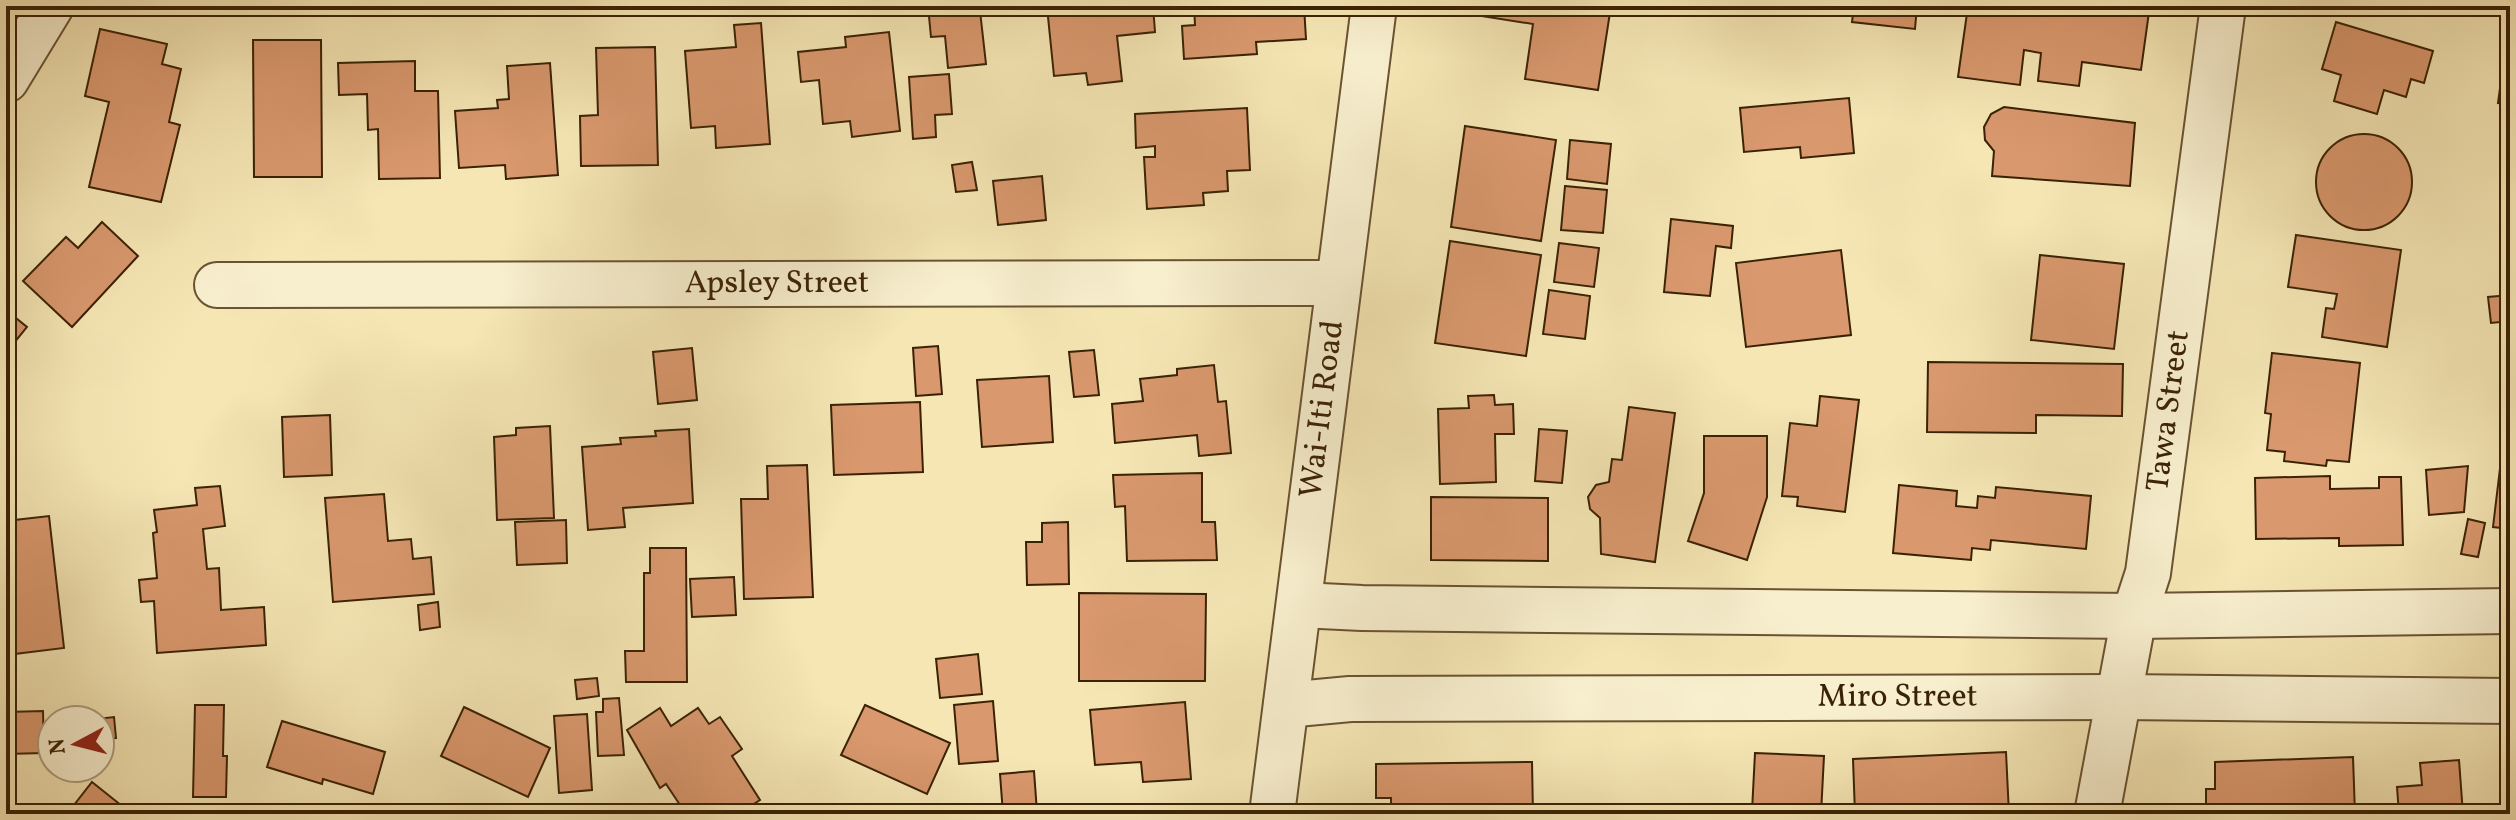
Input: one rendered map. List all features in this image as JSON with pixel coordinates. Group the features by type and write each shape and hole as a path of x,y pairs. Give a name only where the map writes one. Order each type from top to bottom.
{"street":[{"path":"6,80 51,6"},
{"name":"Wai-Iti Road","path":"1272,814 1374,6"},
{"name":"Tawa Street","path":"2097,814 2134,616 2148,573 2223,6"},
{"name":"Apsley Street","path":"217,285 1338,283"},
{"path":"1300,605 2134,616 2510,611"},
{"name":"Miro Street","path":"1286,705 1350,699 2121,697 2510,701"}],"building":[{"path":"928,6 974,6 975,12 980,11 986,64 948,68 945,36 931,37"},
{"path":"1088,6 1088,11 1116,9 1115,6 1153,6 1155,32 1117,36 1122,81 1088,85 1086,73 1054,76 1047,7"},
{"path":"1194,6 1304,6 1306,39 1256,42 1257,54 1184,59 1182,26 1195,25"},
{"path":"1443,6 1611,6 1598,90 1525,79 1533,24 1443,10"},
{"path":"1854,6 1917,6 1915,29 1852,22"},
{"path":"1968,6 2040,6 2079,11 2079,6 2103,6 2149,12 2141,70 2082,62 2079,86 2038,81 2041,53 2024,50 2020,85 1958,77"},
{"path":"2336,22 2433,51 2424,83 2411,79 2406,97 2384,90 2377,114 2334,101 2341,75 2322,69"},
{"path":"761,23 770,144 716,148 715,126 691,128 685,51 736,47 734,25"},
{"path":"100,29 167,44 162,64 181,69 169,122 180,125 161,202 89,187 109,102 85,96"},
{"path":"889,32 900,131 852,137 850,121 823,124 819,80 801,82 798,52 846,47 845,37"},
{"path":"253,40 321,40 322,177 254,177"},
{"path":"655,47 658,165 581,166 580,116 598,115 596,48"},
{"path":"2504,59 2510,60 2510,104 2498,103"},
{"path":"415,61 415,91 438,91 440,178 379,179 378,129 368,130 367,94 339,95 338,63"},
{"path":"550,63 558,175 506,179 505,165 459,168 455,111 498,108 497,100 509,99 507,66"},
{"path":"949,74 952,114 935,115 936,137 913,139 909,77"},
{"path":"1849,98 1854,153 1801,158 1800,147 1744,152 1740,108"},
{"path":"2004,107 2135,123 2130,186 1992,176 1994,151 1985,140 1984,127 1991,114"},
{"path":"1247,108 1250,170 1227,171 1228,191 1203,193 1204,205 1147,209 1144,157 1155,157 1155,146 1136,148 1135,114"},
{"path":"1465,126 1556,140 1541,241 1451,227"},
{"path":"2364,134 2382,138 2398,148 2408,164 2412,182 2408,200 2398,216 2382,226 2364,230 2346,226 2330,216 2320,200 2316,182 2320,164 2330,148 2346,138"},
{"path":"1570,140 1611,144 1607,184 1567,179"},
{"path":"972,162 977,190 956,192 952,165"},
{"path":"1042,176 1046,220 998,225 993,181"},
{"path":"1565,186 1607,190 1603,233 1561,230"},
{"path":"1671,219 1733,226 1731,248 1716,246 1710,296 1664,292"},
{"path":"102,222 138,256 72,327 23,281 66,237 78,248"},
{"path":"2296,235 2401,250 2387,347 2322,337 2326,308 2334,309 2337,294 2288,287"},
{"path":"1450,241 1541,255 1526,356 1435,343"},
{"path":"1559,243 1599,248 1594,287 1554,282"},
{"path":"1841,250 1851,335 1746,347 1736,263"},
{"path":"2040,255 2124,264 2114,349 2031,340"},
{"path":"1549,290 1590,296 1585,339 1543,334"},
{"path":"2510,295 2510,321 2491,323 2488,297"},
{"path":"6,310 27,327 6,353"},
{"path":"938,346 942,394 916,396 913,348"},
{"path":"692,348 697,400 658,404 653,352"},
{"path":"1094,350 1099,395 1074,397 1069,352"},
{"path":"2272,353 2360,363 2349,462 2327,460 2326,466 2284,461 2285,452 2267,450 2271,414 2265,413"},
{"path":"1928,362 2123,364 2122,416 2036,415 2036,433 1927,432"},
{"path":"1214,365 1218,402 1226,401 1231,453 1199,456 1197,435 1115,443 1112,404 1143,401 1140,379 1177,375 1177,369"},
{"path":"1049,376 1053,442 982,447 977,380"},
{"path":"1494,395 1495,405 1513,404 1514,434 1495,434 1496,482 1440,484 1438,409 1469,408 1468,396"},
{"path":"1820,396 1859,400 1845,512 1797,506 1798,497 1782,496 1790,423 1817,426"},
{"path":"920,402 923,472 834,475 831,405"},
{"path":"1629,407 1675,413 1655,562 1601,554 1600,518 1590,509 1588,497 1596,485 1609,482 1612,459 1622,460"},
{"path":"330,415 332,475 284,477 282,417"},
{"path":"550,426 554,518 497,520 494,437 516,435 516,428"},
{"path":"689,429 693,503 623,508 625,527 588,530 582,447 621,444 620,438 656,436 655,431"},
{"path":"1539,429 1567,431 1562,483 1535,481"},
{"path":"1704,436 1767,436 1767,497 1747,560 1688,541 1704,493"},
{"path":"2501,460 2510,461 2510,529 2493,527"},
{"path":"807,465 813,597 744,599 741,499 768,499 767,466"},
{"path":"2468,466 2464,512 2429,515 2426,470"},
{"path":"1202,473 1202,522 1215,522 1217,560 1127,561 1125,506 1115,507 1113,475"},
{"path":"2330,476 2330,489 2379,488 2379,477 2401,477 2403,545 2339,546 2339,538 2256,539 2255,478"},
{"path":"1899,485 1957,491 1956,506 1977,508 1978,496 1995,498 1996,487 2091,496 2086,549 1991,540 1990,550 1972,548 1971,560 1893,553"},
{"path":"220,486 225,526 203,529 207,569 219,568 221,610 264,607 266,645 157,653 154,601 141,602 139,580 157,578 154,510 197,505 195,488"},
{"path":"384,494 388,541 411,539 413,559 431,557 434,594 333,602 325,498"},
{"path":"1431,497 1548,498 1548,561 1431,560"},
{"path":"49,516 64,648 6,655 6,521"},
{"path":"2468,519 2485,523 2478,557 2461,554"},
{"path":"566,520 567,563 517,565 515,522"},
{"path":"1068,522 1069,584 1027,585 1026,542 1042,542 1042,523"},
{"path":"650,548 686,548 687,682 626,682 625,651 644,651 644,573 650,573"},
{"path":"734,577 736,615 692,617 690,579"},
{"path":"1079,593 1206,594 1205,681 1079,681"},
{"path":"438,602 440,627 420,630 418,605"},
{"path":"978,654 982,694 940,698 936,659"},
{"path":"597,678 599,696 577,699 575,680"},
{"path":"619,698 624,755 598,756 596,712 603,712 603,699"},
{"path":"993,701 998,761 959,764 954,705"},
{"path":"1185,702 1191,779 1143,782 1141,762 1095,765 1090,710"},
{"path":"195,705 224,705 226,797 193,797"},
{"path":"865,705 950,743 927,794 841,755"},
{"path":"464,707 550,748 528,797 441,756"},
{"path":"660,708 671,726 698,708 709,724 720,717 742,749 732,756 760,800 738,814 720,814 718,810 712,814 700,814 696,808 686,814 666,784 660,788 627,730"},
{"path":"36,711 36,753 6,754 6,712"},
{"path":"587,714 592,790 559,793 554,716"},
{"path":"282,721 385,752 373,794 323,779 322,784 267,767"},
{"path":"2006,752 2009,814 1855,814 1853,759"},
{"path":"1755,753 1824,756 1821,814 1726,814 1727,809 1752,811"},
{"path":"2353,757 2355,814 2220,814 2220,806 2206,806 2206,789 2215,789 2215,762"},
{"path":"2459,760 2463,814 2399,814 2397,787 2422,785 2420,763"},
{"path":"1532,762 1533,814 1391,814 1391,798 1376,798 1376,764"},
{"path":"1034,771 1037,812 1003,814 1000,774"},
{"path":"90,784 94,784 132,814 67,814"}]}
